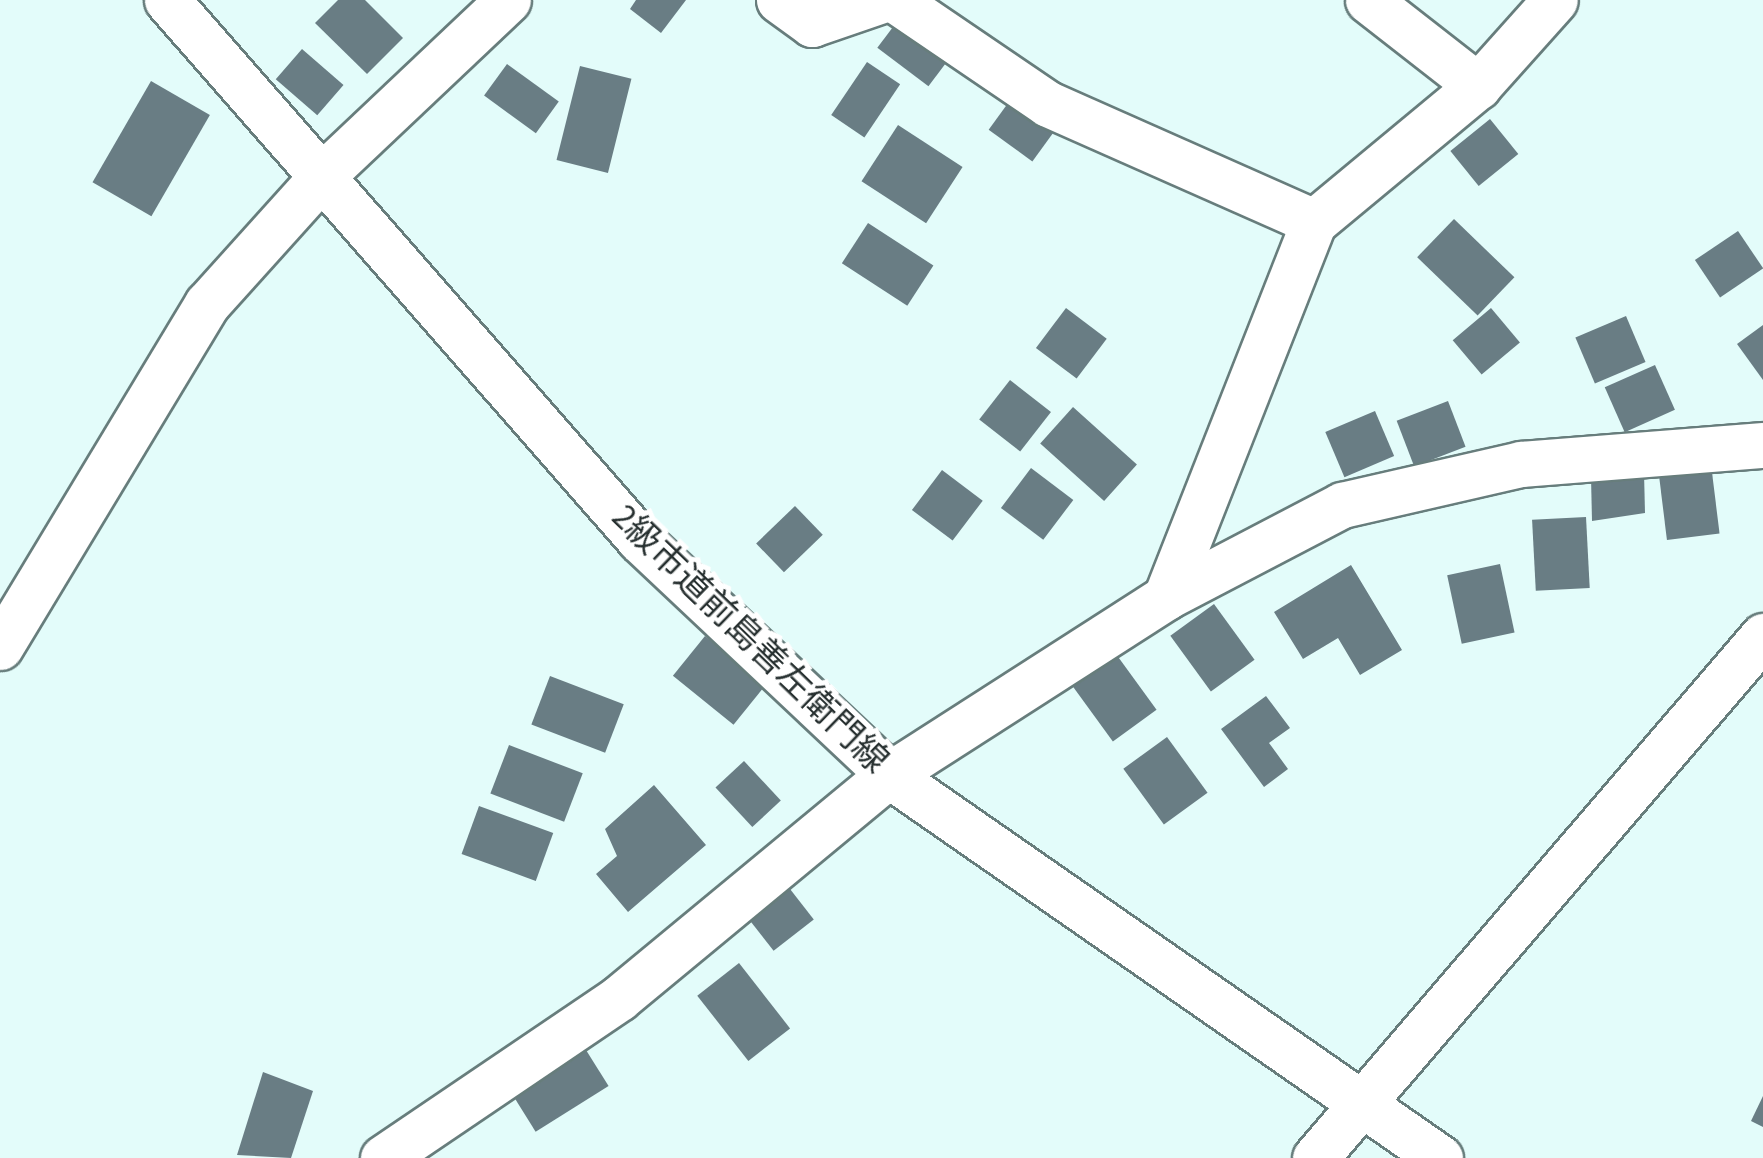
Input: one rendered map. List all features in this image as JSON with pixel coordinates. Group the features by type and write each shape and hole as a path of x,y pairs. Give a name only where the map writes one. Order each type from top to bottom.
{"street":[{"name":"2級市道前島善左衛門線","path":"167,0 324,174 640,540 888,775 1440,1158"},
{"path":"0,646 207,304 324,174 508,0"},
{"path":"778,0 812,24 882,0"},
{"path":"895,0 1048,104 1314,222"},
{"path":"1368,0 1478,86"},
{"path":"1166,597 1314,222 1478,86 1556,0"},
{"path":"383,1158 619,998 888,775 1166,597 1342,505 1425,482 1522,464 1763,444"},
{"path":"1315,1158 1763,636"}],"building":[{"path":"338,0 365,0 403,38 367,74 315,23"},
{"path":"636,0 686,0 661,33 630,9"},
{"path":"902,15 953,54 928,86 877,48"},
{"path":"302,49 344,85 317,115 276,79"},
{"path":"867,62 900,84 864,137 831,115"},
{"path":"507,64 559,102 536,133 484,96"},
{"path":"580,66 631,79 608,173 557,160"},
{"path":"151,81 210,115 151,216 92,182"},
{"path":"1011,99 1055,131 1032,161 989,130"},
{"path":"1490,119 1518,154 1479,186 1450,151"},
{"path":"898,125 963,167 926,223 862,181"},
{"path":"1454,219 1514,277 1478,315 1417,257"},
{"path":"868,223 933,265 907,306 842,263"},
{"path":"1738,231 1763,268 1720,297 1695,260"},
{"path":"1066,308 1107,339 1077,379 1036,348"},
{"path":"1491,308 1520,342 1482,375 1453,340"},
{"path":"1626,316 1646,362 1595,384 1575,337"},
{"path":"1763,325 1763,380 1737,344"},
{"path":"1655,365 1675,410 1625,432 1605,387"},
{"path":"1010,380 1051,412 1020,451 979,419"},
{"path":"1448,401 1466,447 1414,466 1397,421"},
{"path":"1073,407 1137,465 1104,501 1040,443"},
{"path":"1375,411 1394,456 1344,477 1325,432"},
{"path":"1711,464 1720,533 1667,540 1658,470"},
{"path":"1031,468 1073,500 1043,540 1001,508"},
{"path":"942,470 983,501 953,541 912,510"},
{"path":"1644,472 1645,513 1592,521 1591,477"},
{"path":"795,506 823,535 784,572 756,544"},
{"path":"1586,517 1590,588 1536,591 1532,520"},
{"path":"1500,564 1515,632 1462,644 1447,575"},
{"path":"1351,565 1402,650 1360,675 1338,638 1303,659 1274,612"},
{"path":"1214,604 1255,660 1211,692 1170,636"},
{"path":"705,636 766,685 734,725 673,676"},
{"path":"1116,654 1157,710 1113,742 1072,686"},
{"path":"550,676 624,704 605,753 531,725"},
{"path":"1266,696 1290,728 1269,743 1288,769 1264,787 1221,729"},
{"path":"1167,737 1208,793 1164,825 1123,769"},
{"path":"509,745 583,773 564,822 490,794"},
{"path":"744,761 781,800 752,827 715,788"},
{"path":"654,785 706,845 628,912 596,874 617,856 605,829"},
{"path":"479,806 553,833 536,881 462,854"},
{"path":"783,880 814,919 774,951 743,911"},
{"path":"739,963 790,1028 748,1061 697,996"},
{"path":"581,1042 609,1086 536,1132 508,1088"},
{"path":"263,1072 313,1091 291,1158 237,1155"},
{"path":"1763,1096 1763,1127 1751,1121"}]}
